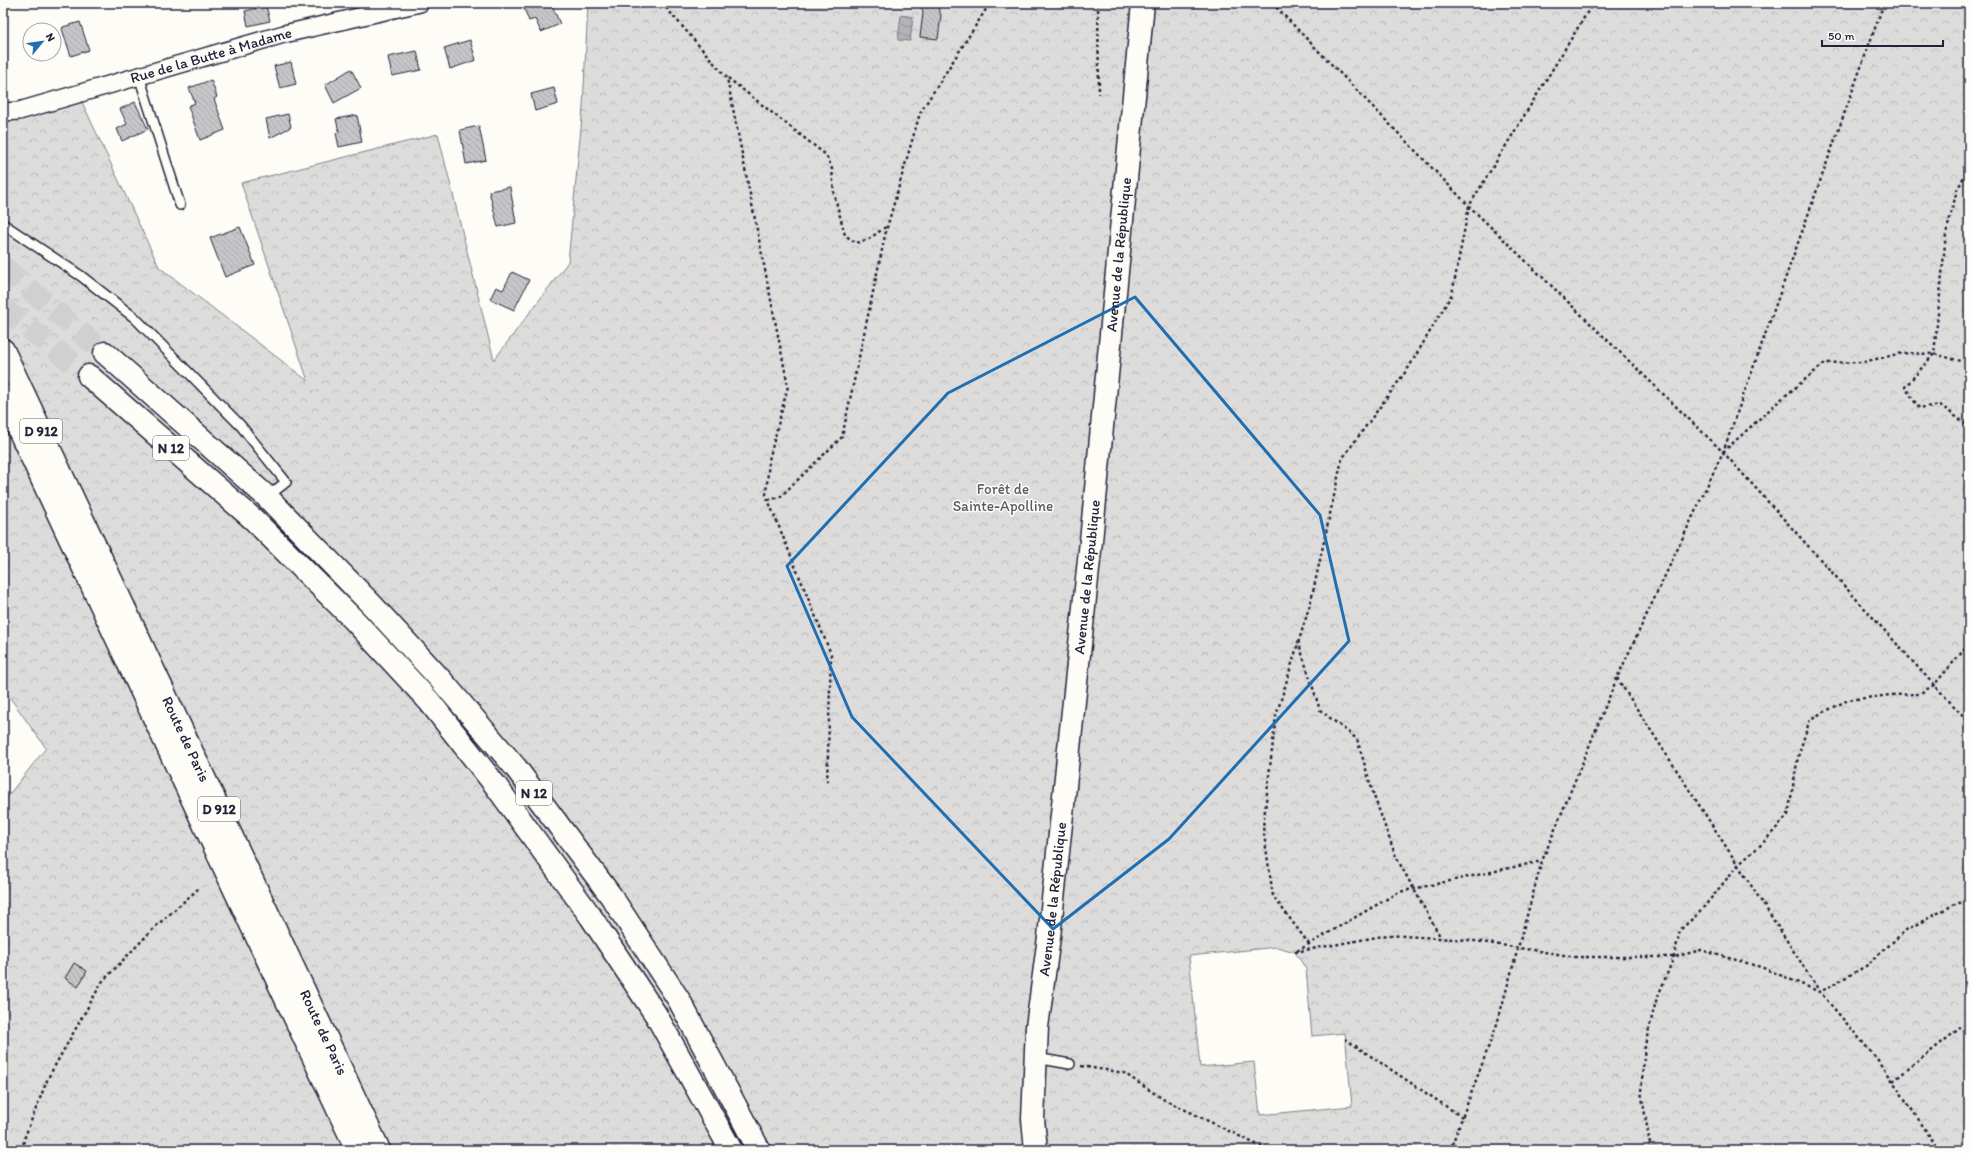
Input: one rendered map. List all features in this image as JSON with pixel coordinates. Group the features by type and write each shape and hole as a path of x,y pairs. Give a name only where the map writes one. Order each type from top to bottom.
{"main road":[{"name":"Avenue de la République","path":"1036,1150 1033,1118 1035,1058 1091,541 1143,3"},
{"name":"Route de Paris","path":"3,350 379,1150"},
{"name":"N 12","path":"105,353 267,497 441,680 516,768 611,896 679,1000 759,1150"},
{"name":"N 12","path":"89,376 253,519 355,621 429,701 496,786 591,917 656,1015 731,1150"},
{"name":"Route de Paris","path":"3,396 357,1150"}],"street":[{"name":"Rue de la Butte à Madame","path":"3,112 19,111 284,34 420,3"}],"lane":[{"path":"140,76 180,205"},
{"path":"3,224 98,288 135,318 170,352 240,426 286,482 267,497"},
{"path":"1035,1058 1070,1064"}],"path":[{"path":"662,3 727,78 826,155 832,169 834,194 845,235 856,243 869,238 888,226"},
{"path":"768,500 780,497 842,437 888,226 920,113 990,3"},
{"path":"1098,3 1099,94"},
{"path":"1272,3 1468,206 1723,452 1969,722"},
{"path":"1308,944 1273,896 1263,827 1276,716 1311,600 1342,459 1409,367 1452,294 1468,206 1592,3"},
{"path":"1450,1150 1497,1024 1542,861 1617,678 1723,452 1884,3"},
{"path":"727,78 788,386 769,460 766,495 831,654 827,785"},
{"path":"1969,167 1957,190 1946,234 1934,354 1905,387 1919,408 1940,406 1969,426"},
{"path":"1723,452 1779,401 1825,363 1863,362 1903,353 1934,354 1969,363"},
{"path":"1298,640 1320,710 1357,738 1374,796 1396,857 1441,938"},
{"path":"1651,1150 1641,1091 1645,1045 1656,1001 1674,957 1680,930 1699,913 1738,865 1763,843 1788,815 1798,757 1810,719 1848,700 1919,694 1934,685 1969,644"},
{"path":"1617,678 1820,992 1882,1065 1938,1150"},
{"path":"1542,861 1399,892 1295,952 1388,935 1441,938 1518,947 1576,957 1674,957 1701,950 1761,967 1820,992"},
{"path":"23,1150 24,1139 48,1078 102,982 156,926 198,889"},
{"path":"1820,992 1866,966 1906,930 1957,903 1969,902"},
{"path":"1893,1081 1969,1020"},
{"path":"1345,1039 1462,1117"},
{"path":"1070,1064 1124,1072 1163,1099 1268,1150"}],"highlighted area":[{"path":"1135,297 1320,515 1349,641 1169,839 1053,929 852,717 787,566 948,393"}],"green space":[{"name":"Forêt de Sainte-Apolline","path":"588,3 1969,3 1969,1150 3,1150 3,802 46,748 3,688 3,118 82,102 159,267 308,381 241,183 438,134 494,360 568,262 583,107","holes":["1277,947 1295,952 1306,969 1312,1036 1345,1033 1352,1106 1260,1115 1254,1062 1200,1067 1189,956"]}],"water":[{"path":"901,15 913,17 910,41 898,40"}],"building":[{"path":"522,3 551,3 560,24 541,32 535,19 529,21"},
{"path":"920,3 936,3 941,15 938,39 920,37 923,13"},
{"path":"266,6 270,21 248,26 245,11"},
{"path":"80,22 89,50 71,56 62,29 63,27"},
{"path":"470,40 476,60 450,69 444,48"},
{"path":"417,51 421,70 392,76 388,57"},
{"path":"291,62 296,84 280,88 274,66"},
{"path":"351,69 361,88 334,103 325,85"},
{"path":"211,80 217,97 214,99 225,130 200,140 188,106 195,103 189,88"},
{"path":"554,88 558,104 535,111 531,94"},
{"path":"135,102 148,129 122,141 117,129 127,124 120,109"},
{"path":"288,114 291,127 270,138 266,119"},
{"path":"357,115 362,142 339,147 336,133 339,132 336,119"},
{"path":"479,126 486,160 466,164 460,130"},
{"path":"510,187 516,223 498,227 489,191"},
{"path":"240,227 255,265 225,277 210,238"},
{"path":"512,272 529,280 514,310 490,299 496,287 503,290"},
{"path":"74,963 87,971 78,987 65,978"}],"tunnel":[{"path":"3,267 105,353"},
{"path":"3,308 89,376"}]}
